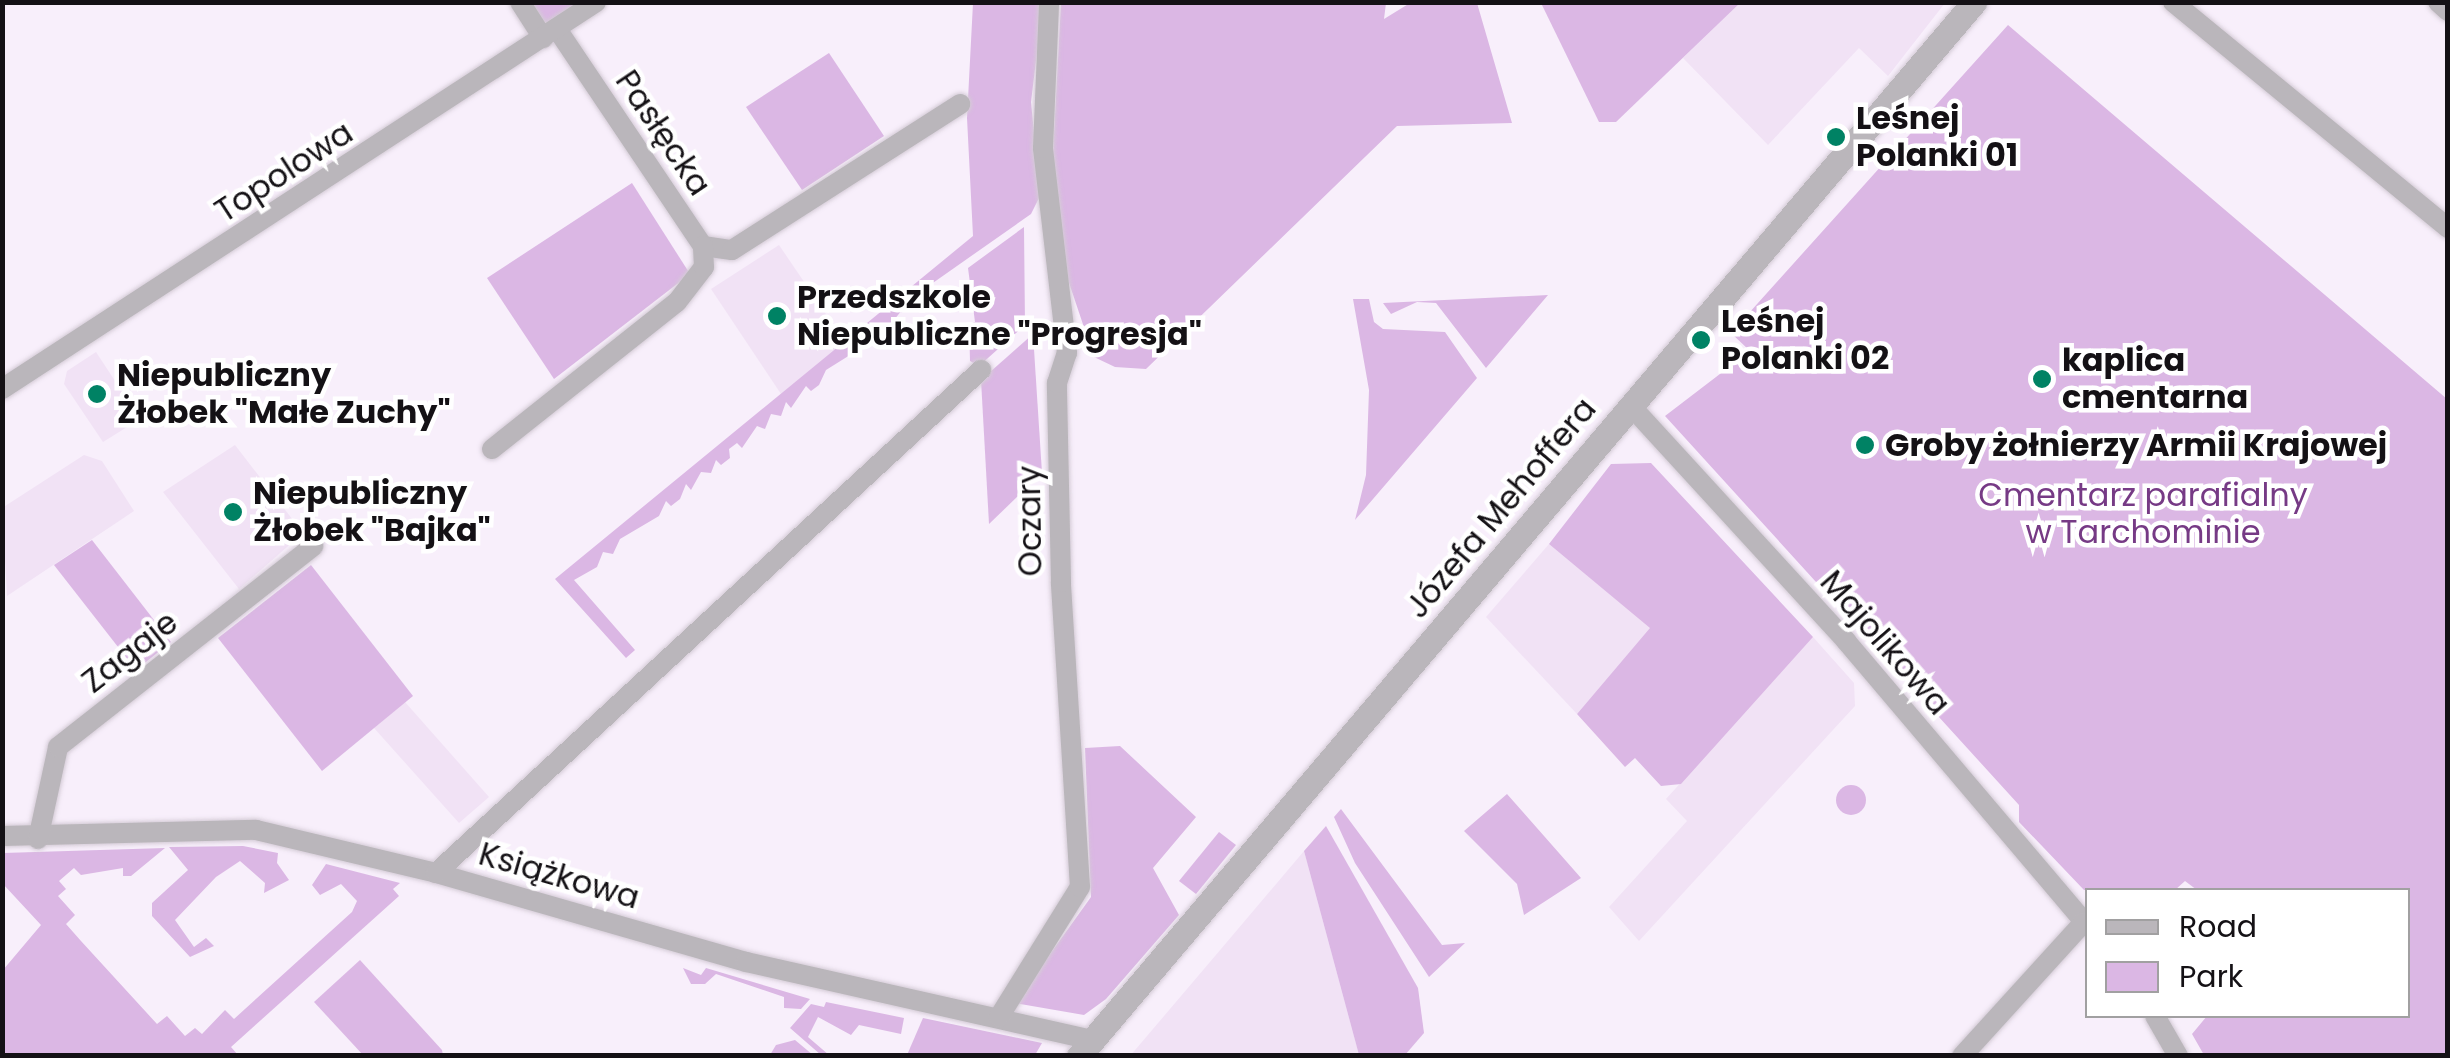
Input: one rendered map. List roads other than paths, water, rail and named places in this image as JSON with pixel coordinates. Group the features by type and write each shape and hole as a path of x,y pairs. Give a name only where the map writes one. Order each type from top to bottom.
{"street":[{"name":"Pasłęcka","path":"520,2 550,34 703,246 732,250"},
{"name":"Topolowa","path":"2,390 596,2"},
{"name":"Oczary","path":"999,1018 1080,886 1062,582 1057,382 1067,354 1042,148 1049,2"},
{"name":"Józefa Mehoffera","path":"1085,1048 1974,2"},
{"path":"2174,2 2448,228"},
{"path":"2438,2 2448,11"},
{"path":"492,449 677,302 704,268 960,104"},
{"path":"703,246 704,268"},
{"path":"436,873 981,370"},
{"name":"Majolikowa","path":"1630,405 1846,641 2085,923"},
{"name":"Zagaje","path":"38,839 58,747 313,546"},
{"name":"Książkowa","path":"2,836 38,839 256,830 436,873 746,962 999,1018 1085,1048"},
{"path":"1962,1056 2085,925"},
{"path":"2156,1018 2178,1056"}],"place":[{"name":"Leśnej Polanki 01","path":"1836,137"},
{"name":"Przedszkole Niepubliczne \"Progresja\"","path":"777,316"},
{"name":"Leśnej Polanki 02","path":"1701,340"},
{"name":"kaplica cmentarna","path":"2042,379"},
{"name":"Niepubliczny Żłobek \"Małe Zuchy\"","path":"97,394"},
{"name":"Groby żołnierzy Armii Krajowej","path":"1865,445"},
{"name":"Niepubliczny Żłobek \"Bajka\"","path":"233,512"}],"park label":[{"name":"Cmentarz parafialny w Tarchominie","path":"2143,514"}]}
